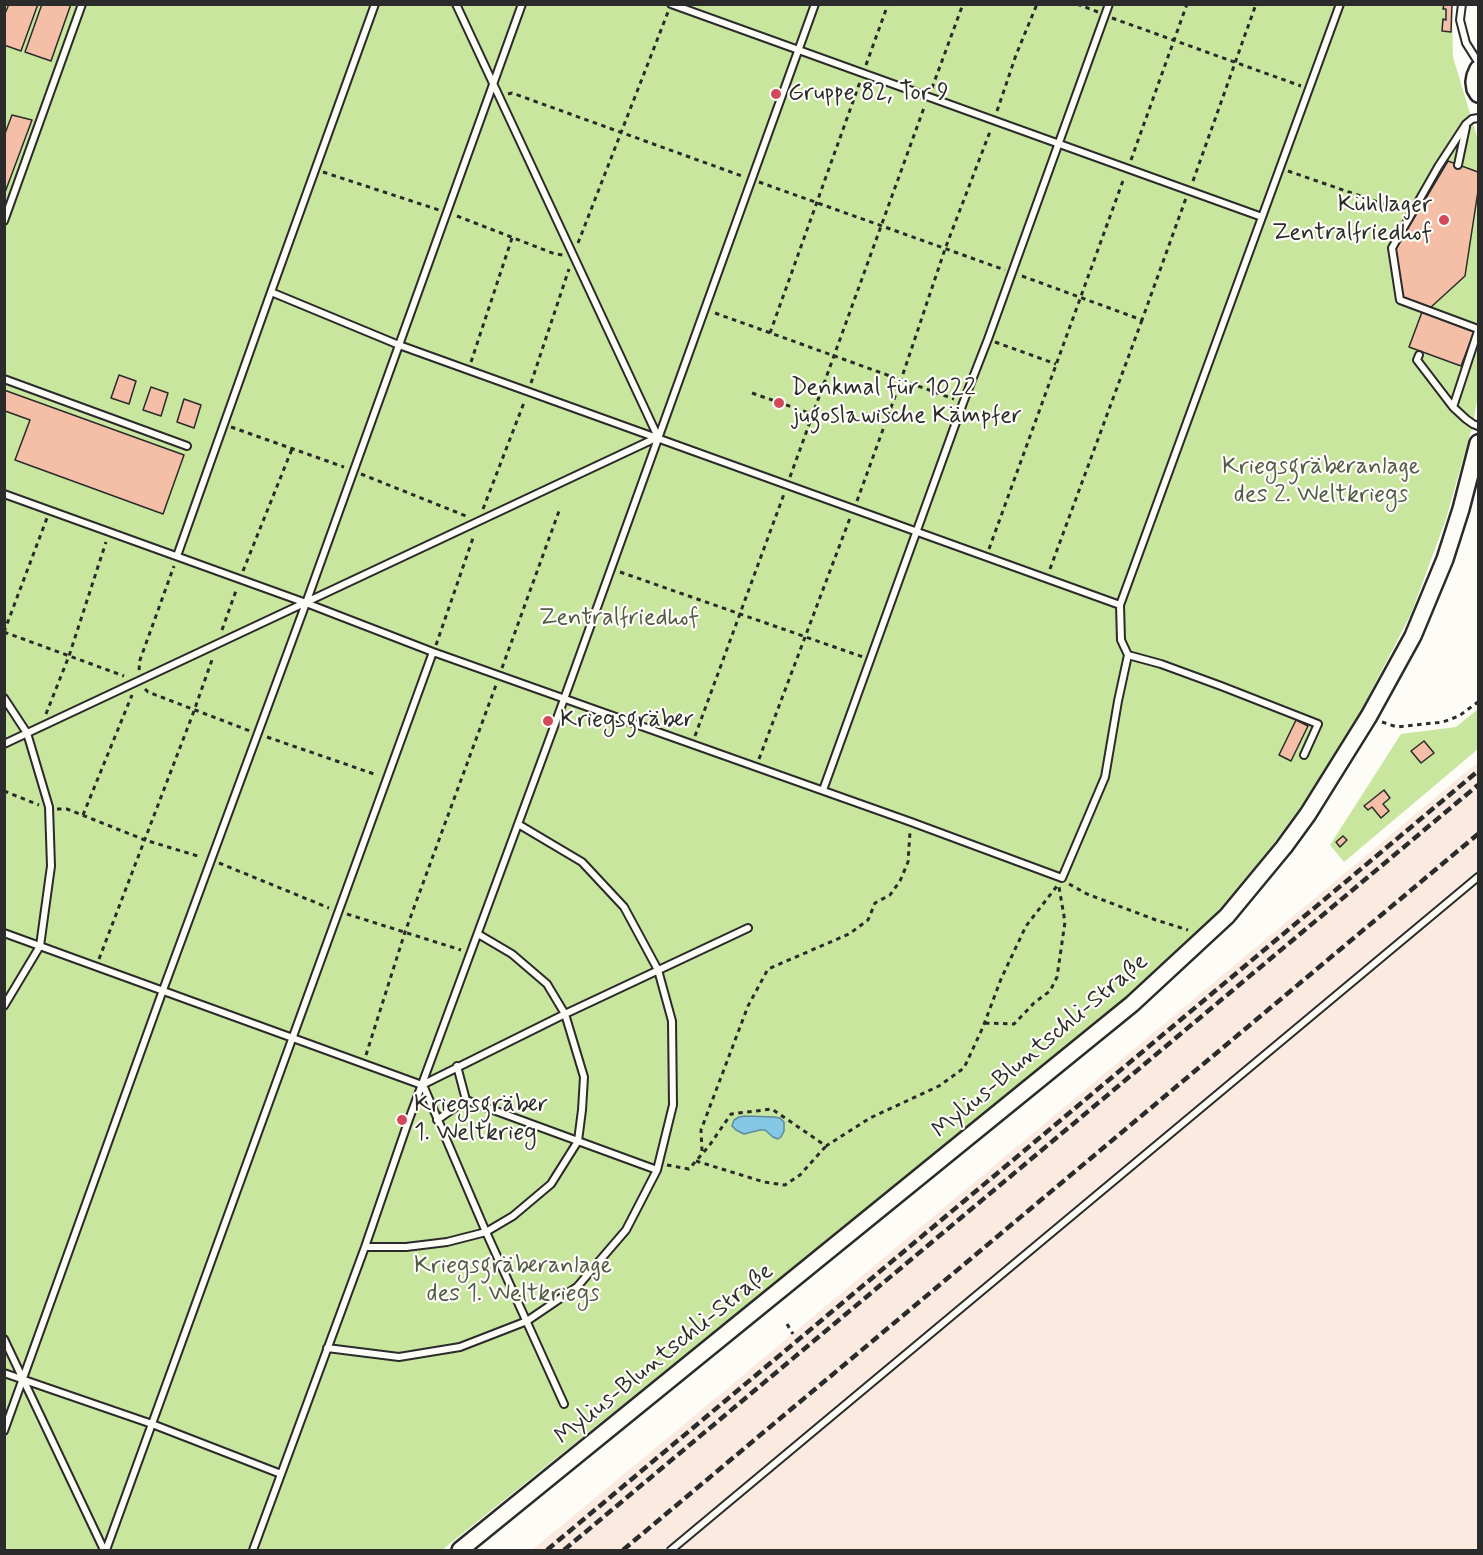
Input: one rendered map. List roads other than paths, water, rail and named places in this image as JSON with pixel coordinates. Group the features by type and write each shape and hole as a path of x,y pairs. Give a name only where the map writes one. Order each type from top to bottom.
{"street":[{"path":"1479,69 1474,82 1479,94"},
{"name":"Mylius-Bluntschli-Straße","path":"460,1551 1141,996 1227,916 1277,856 1313,805 1369,716 1413,636 1445,559 1479,443"}],"lane":[{"path":"4,221 82,4"},
{"path":"177,556 375,4"},
{"path":"456,4 658,437"},
{"path":"4,1431 522,4"},
{"path":"253,1551 565,698 815,4"},
{"path":"823,790 1109,4"},
{"path":"4,494 306,603 434,652 693,743 1062,878 1105,777 1128,655 1121,640 1120,605 1340,4"},
{"path":"1462,4 1460,20 1466,43 1479,62"},
{"path":"671,5 1262,217"},
{"path":"1454,407 1479,330 1400,300 1392,248 1438,167 1466,124 1472,119 1479,118"},
{"path":"1458,165 1466,124"},
{"path":"271,292 399,345 1120,605"},
{"path":"1419,355 1417,360 1454,407 1466,419 1479,426"},
{"path":"4,379 187,446"},
{"path":"4,744 658,437"},
{"path":"105,1551 434,652"},
{"path":"1128,655 1161,664 1318,724 1304,755"},
{"path":"4,698 27,733 50,809 51,866 40,946 4,1006"},
{"path":"327,1348 399,1357 460,1347 527,1321 578,1287 626,1230 658,1167 673,1105 672,1022 658,970 624,907 582,862 518,824"},
{"path":"671,1551 1479,877"},
{"path":"4,933 422,1084 748,928"},
{"path":"365,1247 406,1247 447,1242 486,1232 513,1216 551,1184 578,1141 584,1077 565,1014 547,984 512,954 478,934"},
{"path":"457,1066 466,1100"},
{"path":"422,1084 564,1404"},
{"path":"466,1100 578,1141 658,1167"},
{"path":"437,1120 466,1100"},
{"path":"4,1339 105,1551"},
{"path":"4,1373 152,1424 281,1474"}],"water":[{"path":"745,1116 780,1118 784,1122 784,1131 778,1139 765,1130 744,1134 732,1126 734,1120"}],"railway":[{"path":"547,1550 1478,771"},
{"path":"564,1550 1478,785"},
{"path":"623,1550 1478,834"}],"place":[{"name":"Gruppe 82, Tor 9","path":"776,94"},
{"name":"Kühllager Zentralfriedhof","path":"1444,220"},
{"name":"Denkmal für 1022 jugoslawische Kämpfer","path":"779,403"},
{"name":"Kriegsgräber","path":"548,721"},
{"name":"Kriegsgräber 1. Weltkrieg","path":"402,1120"}],"park label":[{"name":"Kriegsgräberanlage des 2. Weltkriegs","path":"1321,482"},
{"name":"Zentralfriedhof","path":"619,619"},
{"name":"Kriegsgräberanlage des 1. Weltkriegs","path":"513,1281"}]}
